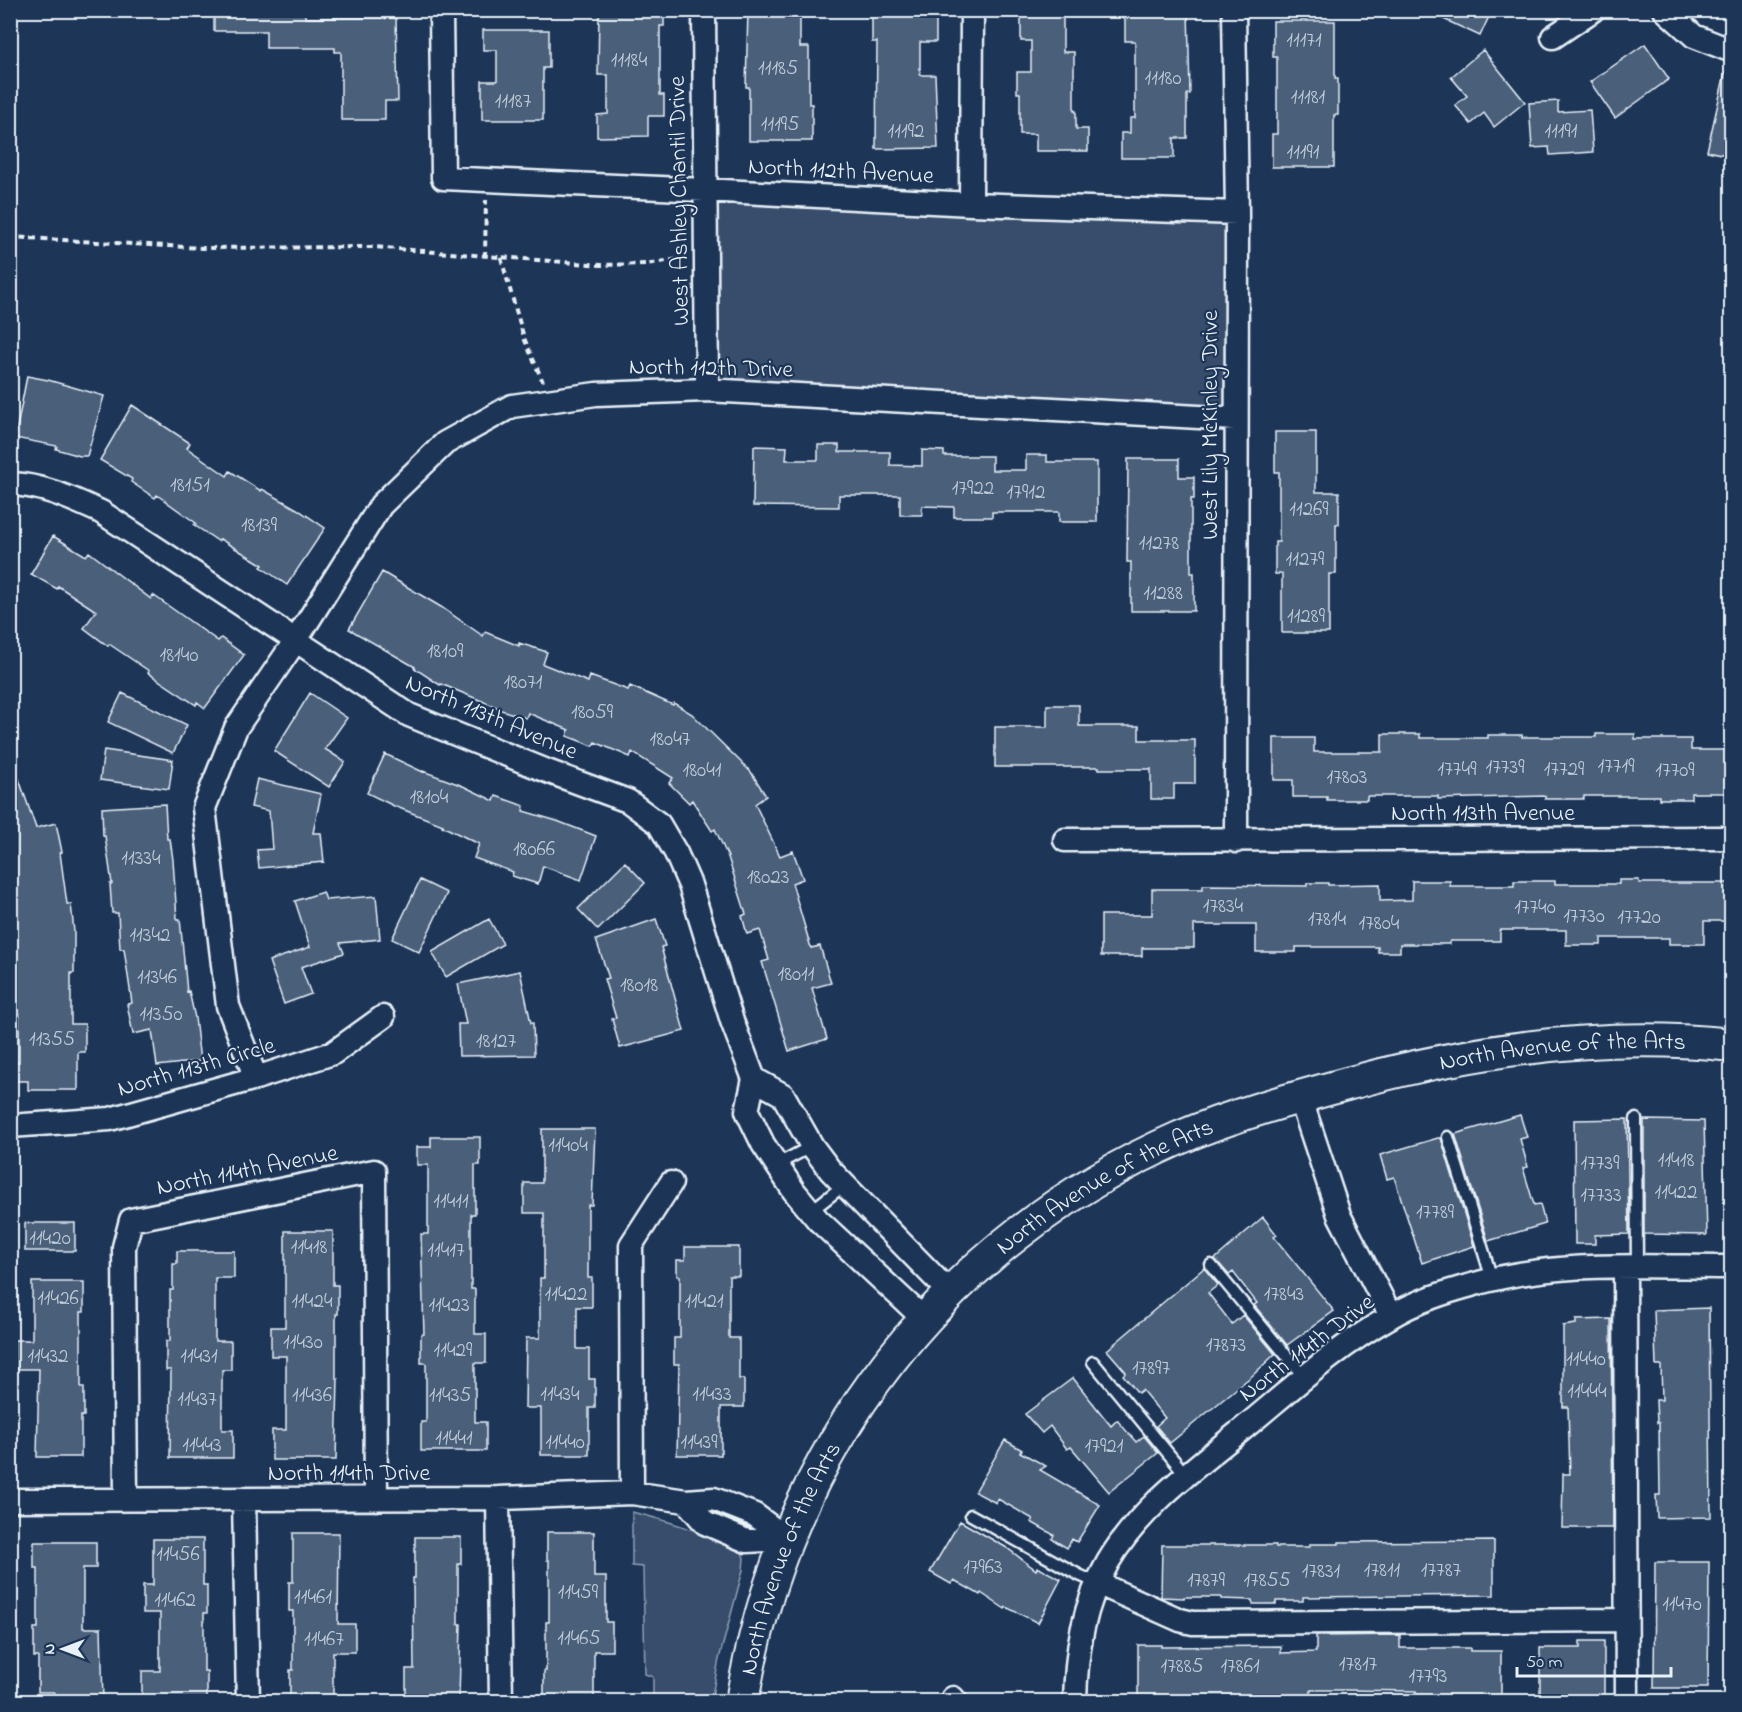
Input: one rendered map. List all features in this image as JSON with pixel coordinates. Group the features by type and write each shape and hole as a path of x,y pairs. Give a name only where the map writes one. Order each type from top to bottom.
{"street":[{"name":"North 112th Avenue","path":"441,10 443,178 971,204 1237,213"},
{"name":"West Ashley Chantil Drive","path":"704,10 707,390"},
{"path":"971,204 972,10"},
{"name":"West Lily McKinley Drive","path":"1234,10 1237,213 1236,841"},
{"path":"1553,38 1593,10"},
{"path":"1665,10 1694,36 1731,51"},
{"name":"North 112th Drive","path":"256,1078 228,1006 204,808 236,728 296,640 381,505 445,443 512,406 596,394 707,390 1235,419"},
{"name":"North 113th Avenue","path":"10,484 24,484 57,492 101,512 409,715 628,801 659,824 676,853 690,885 732,1021 754,1079"},
{"name":"North 113th Avenue","path":"1065,840 1731,838"},
{"name":"North 113th Circle","path":"10,1126 110,1119 256,1078 333,1053 383,1017"},
{"name":"North Avenue of the Arts","path":"742,1701 759,1625 787,1539 812,1483 840,1432 875,1380 924,1319 1012,1239 1078,1192 1180,1138 1300,1096 1419,1065 1481,1053 1563,1043 1630,1040 1731,1045"},
{"path":"924,1319 811,1211 775,1165 747,1111 754,1079 783,1095 812,1146 844,1185 950,1293"},
{"path":"1300,1096 1339,1215 1392,1316"},
{"name":"North 114th Avenue","path":"126,1498 124,1247 131,1220 374,1171 376,1499"},
{"path":"632,1493 631,1245 671,1183"},
{"path":"1627,1701 1631,1267"},
{"name":"North 114th Drive","path":"1075,1701 1078,1647 1089,1604 1107,1564 1131,1528 1154,1503 1186,1475 1349,1343 1392,1316 1430,1298 1492,1279 1559,1268 1731,1267"},
{"name":"North 114th Drive","path":"10,1500 498,1498 632,1493 687,1501 714,1499 755,1515 787,1539"},
{"path":"498,1498 501,1701"},
{"path":"244,1500 248,1701"},
{"path":"1098,1582 1180,1620 1193,1623 1626,1620"}],"lane":[{"path":"1631,1267 1636,1119"},
{"path":"1448,1137 1492,1279"},
{"path":"775,1165 812,1146"},
{"path":"811,1211 844,1185"},
{"path":"1211,1265 1305,1378"},
{"path":"1093,1362 1186,1475"},
{"path":"970,1515 1079,1575 1098,1582"}],"path":[{"path":"485,257 487,180"},
{"path":"10,237 202,248 373,247 601,265 646,264 705,256"},
{"path":"501,258 524,338 542,377 547,401"}],"shaded area":[{"path":"704,190 1237,213 1235,419 707,390"},
{"path":"632,1512 688,1528 742,1552 743,1570 719,1659 711,1701 653,1701 653,1677 645,1674 643,1567 632,1566"}],"building":[{"path":"214,10 305,10 305,18 396,18 398,101 385,101 385,120 341,120 341,52 335,52 335,48 266,48 266,31 214,31"},
{"path":"599,10 664,10 664,26 660,26 660,95 664,95 664,116 648,116 648,136 597,137 597,115 608,114 608,75 598,75"},
{"path":"748,10 800,10 800,47 809,47 809,104 812,104 812,141 749,141 749,87 746,87"},
{"path":"872,10 936,10 936,42 920,42 920,75 935,75 938,148 876,149 877,42 872,42"},
{"path":"1021,10 1063,10 1063,52 1074,52 1076,129 1088,129 1088,151 1036,151 1036,134 1020,134 1020,93 1017,93 1017,72 1031,72 1031,41 1021,41"},
{"path":"1125,10 1188,10 1190,94 1187,94 1187,138 1174,138 1174,158 1121,158 1121,133 1130,133 1130,118 1135,118 1135,41 1125,41"},
{"path":"1424,10 1492,10 1480,36"},
{"path":"1273,21 1335,21 1335,78 1338,78 1338,115 1334,115 1334,167 1272,167 1272,134 1277,134 1277,57 1273,57"},
{"path":"483,30 549,30 549,68 543,68 543,120 482,120 482,81 497,81 497,50 483,50"},
{"path":"1645,44 1669,79 1615,118 1590,82"},
{"path":"1483,50 1525,102 1494,127 1484,113 1471,124 1455,105 1467,96 1451,77"},
{"path":"1725,73 1731,74 1731,156 1707,151"},
{"path":"1558,101 1558,112 1590,110 1593,152 1550,155 1549,147 1532,148 1529,103"},
{"path":"27,376 104,396 87,456 56,449 57,446 15,438"},
{"path":"132,405 190,443 187,448 227,476 230,471 261,491 262,489 297,509 325,528 287,585 261,567 263,565 220,539 218,541 157,495 155,498 131,482 132,479 100,460"},
{"path":"1275,432 1316,432 1316,492 1339,492 1339,524 1336,524 1336,574 1329,574 1329,633 1282,633 1282,574 1275,574 1275,542 1279,542 1279,472 1275,472"},
{"path":"818,445 839,445 839,452 890,452 890,465 922,466 922,450 944,451 944,456 992,456 992,470 1026,470 1026,455 1047,455 1047,462 1097,462 1097,522 1059,522 1059,512 992,512 992,517 954,517 954,507 922,506 922,515 900,515 900,495 839,495 839,507 753,506 754,446 787,447 786,460 818,460"},
{"path":"1128,459 1179,459 1179,477 1194,477 1194,499 1191,499 1191,573 1194,573 1194,611 1131,611 1131,562 1127,562"},
{"path":"53,536 86,556 89,552 151,599 153,595 218,641 221,638 244,655 205,708 197,702 196,705 84,628 96,611 58,586 57,589 31,574"},
{"path":"382,572 441,607 483,636 485,632 519,646 519,643 547,652 543,664 588,682 590,676 628,690 630,686 673,705 674,703 692,714 751,772 766,796 755,804 780,856 793,851 803,879 792,883 811,948 820,946 831,983 812,988 827,1039 789,1051 762,962 769,960 760,930 747,934 742,916 746,914 728,857 715,829 712,831 692,800 689,803 669,783 673,778 632,752 630,757 595,742 593,746 567,736 569,730 528,713 526,718 440,685 415,667 349,629"},
{"path":"122,693 187,725 173,753 108,722"},
{"path":"310,693 347,718 325,749 345,762 329,787 274,751"},
{"path":"1047,705 1079,705 1079,726 1139,726 1139,740 1195,740 1195,784 1174,784 1174,799 1151,799 1151,769 995,767 995,727 1047,727"},
{"path":"1382,734 1420,734 1420,738 1488,738 1488,735 1596,737 1596,734 1635,734 1635,739 1691,739 1691,750 1731,750 1731,793 1691,793 1691,799 1659,799 1659,796 1584,796 1584,799 1545,799 1545,796 1438,799 1438,796 1367,796 1367,800 1327,800 1327,797 1293,797 1293,780 1274,780 1274,738 1314,738 1314,752 1382,752"},
{"path":"104,750 173,760 169,789 100,780"},
{"path":"385,754 494,801 496,796 524,806 523,811 596,836 581,880 543,866 538,884 512,876 513,872 474,858 479,844 443,825 367,793"},
{"path":"13,762 36,828 56,823 62,852 60,853 67,904 71,904 74,932 71,1024 85,1024 85,1052 78,1052 78,1090 28,1090 28,1081 14,1081 14,1062 19,1062 19,1014 15,1014 15,967 10,968 10,763"},
{"path":"257,779 321,794 313,833 321,833 324,862 259,868 257,850 272,849 269,811 251,807"},
{"path":"165,804 167,839 170,839 173,860 177,919 180,919 187,992 189,991 195,1018 200,1061 157,1066 152,1030 133,1034 127,1004 132,1003 124,949 120,949 118,913 112,913 110,884 112,884 105,836 103,836 102,808"},
{"path":"625,862 645,883 598,930 578,909"},
{"path":"420,880 447,893 419,952 392,939"},
{"path":"1619,880 1639,880 1639,883 1731,883 1731,921 1704,921 1704,944 1669,944 1669,938 1601,938 1601,945 1566,945 1566,930 1500,930 1500,941 1400,944 1400,952 1378,952 1378,947 1296,947 1296,952 1256,952 1256,925 1194,925 1194,948 1142,948 1142,956 1101,956 1101,915 1152,915 1152,889 1203,889 1203,885 1380,884 1380,901 1412,900 1412,881 1450,881 1450,886 1514,886 1514,881 1555,881 1555,884 1619,884"},
{"path":"323,892 326,900 376,896 380,939 340,943 344,953 301,967 311,994 284,1004 269,961 310,947 295,901"},
{"path":"489,919 503,944 446,977 432,952"},
{"path":"656,919 665,946 661,947 684,1031 620,1048 612,1019 616,1018 604,979 609,978 596,940"},
{"path":"520,971 531,1023 533,1023 534,1055 459,1056 458,1024 466,1024 458,984"},
{"path":"1520,1115 1527,1137 1520,1139 1528,1167 1523,1168 1534,1205 1540,1204 1545,1224 1488,1241 1455,1134"},
{"path":"1627,1119 1629,1234 1595,1235 1595,1244 1575,1244 1574,1120"},
{"path":"1644,1120 1704,1121 1707,1235 1644,1234"},
{"path":"542,1129 595,1129 592,1205 588,1205 588,1278 592,1278 592,1307 577,1307 577,1349 589,1349 589,1379 595,1379 595,1408 589,1408 589,1455 541,1455 541,1408 525,1408 526,1338 540,1338 540,1278 544,1278 544,1213 524,1213 524,1183 542,1183"},
{"path":"431,1137 480,1137 480,1165 475,1165 475,1214 471,1214 471,1289 475,1289 475,1334 486,1334 486,1363 475,1363 475,1422 486,1422 486,1451 421,1451 421,1422 426,1422 426,1363 421,1363 421,1334 424,1334 421,1234 428,1234 428,1165 417,1165 417,1147 431,1147"},
{"path":"1441,1138 1474,1246 1422,1263 1394,1177 1387,1179 1380,1155"},
{"path":"1263,1217 1277,1235 1274,1237 1334,1311 1287,1345 1254,1305 1257,1303 1233,1272 1229,1275 1215,1259"},
{"path":"25,1223 75,1223 75,1251 25,1251"},
{"path":"285,1231 333,1231 333,1285 338,1285 336,1460 272,1460 272,1430 286,1430 286,1356 271,1356 271,1327 285,1327"},
{"path":"685,1247 739,1247 739,1276 729,1276 729,1338 739,1338 739,1379 744,1379 744,1407 721,1407 721,1455 677,1455 679,1364 674,1364 674,1338 680,1338 680,1276 677,1276 677,1260 685,1260"},
{"path":"177,1251 234,1251 234,1278 215,1278 215,1341 231,1341 231,1370 222,1370 222,1430 233,1430 233,1458 170,1458 171,1370 166,1370 166,1341 170,1341 170,1290 173,1290 173,1264 177,1264"},
{"path":"1204,1268 1218,1285 1208,1293 1232,1324 1243,1315 1275,1354 1170,1443 1156,1426 1165,1418 1142,1390 1138,1393 1123,1375 1126,1372 1107,1350"},
{"path":"32,1282 84,1282 84,1312 81,1312 81,1387 84,1387 84,1416 81,1416 81,1457 37,1457 39,1369 14,1369 14,1340 32,1340"},
{"path":"1709,1308 1711,1517 1657,1518 1656,1495 1660,1495 1659,1423 1657,1423 1656,1400 1662,1400 1661,1365 1656,1365 1654,1310"},
{"path":"1611,1319 1613,1528 1562,1528 1563,1474 1570,1474 1568,1407 1563,1407 1563,1326 1576,1324 1576,1320"},
{"path":"1073,1378 1111,1426 1117,1420 1136,1442 1144,1436 1158,1453 1109,1492 1071,1447 1067,1449 1050,1426 1042,1433 1025,1414"},
{"path":"1005,1440 1022,1450 1020,1452 1046,1466 1040,1470 1100,1505 1077,1542 1072,1539 1067,1548 1052,1539 1054,1535 1031,1522 1033,1519 998,1499 996,1503 975,1492"},
{"path":"960,1521 1007,1548 1036,1570 1037,1567 1061,1579 1038,1623 1006,1607 1005,1609 981,1593 980,1595 954,1580 951,1584 930,1572"},
{"path":"547,1532 594,1532 594,1577 606,1577 606,1622 612,1622 612,1651 594,1651 594,1699 544,1699 546,1622 549,1622"},
{"path":"293,1533 339,1533 338,1624 355,1624 355,1652 333,1652 333,1699 290,1699 290,1670 293,1670 293,1611 289,1611 289,1582 293,1582"},
{"path":"415,1537 461,1537 461,1564 458,1564 458,1624 461,1624 459,1698 406,1698 406,1669 414,1669"},
{"path":"153,1539 203,1539 203,1585 207,1585 207,1613 204,1613 204,1671 207,1671 207,1700 142,1700 142,1671 160,1671 160,1613 143,1613 143,1585 153,1585"},
{"path":"1494,1541 1494,1595 1303,1597 1303,1601 1276,1601 1276,1604 1253,1604 1252,1600 1221,1599 1221,1597 1161,1597 1162,1545 1310,1547 1310,1544 1339,1544 1339,1542"},
{"path":"34,1542 96,1542 96,1568 83,1568 83,1628 101,1628 103,1701 54,1701 54,1692 38,1692 38,1657 34,1657 34,1628 38,1628 38,1568 34,1568"},
{"path":"1655,1562 1709,1562 1708,1688 1654,1688"},
{"path":"1400,1635 1400,1648 1470,1648 1470,1651 1501,1651 1501,1701 1416,1701 1416,1691 1346,1690 1311,1690 1311,1698 1282,1699 1282,1701 1138,1700 1138,1645 1161,1645 1161,1647 1281,1646 1281,1653 1316,1652 1316,1636"},
{"path":"1580,1641 1604,1641 1604,1701 1540,1701 1540,1648 1580,1648"}]}
